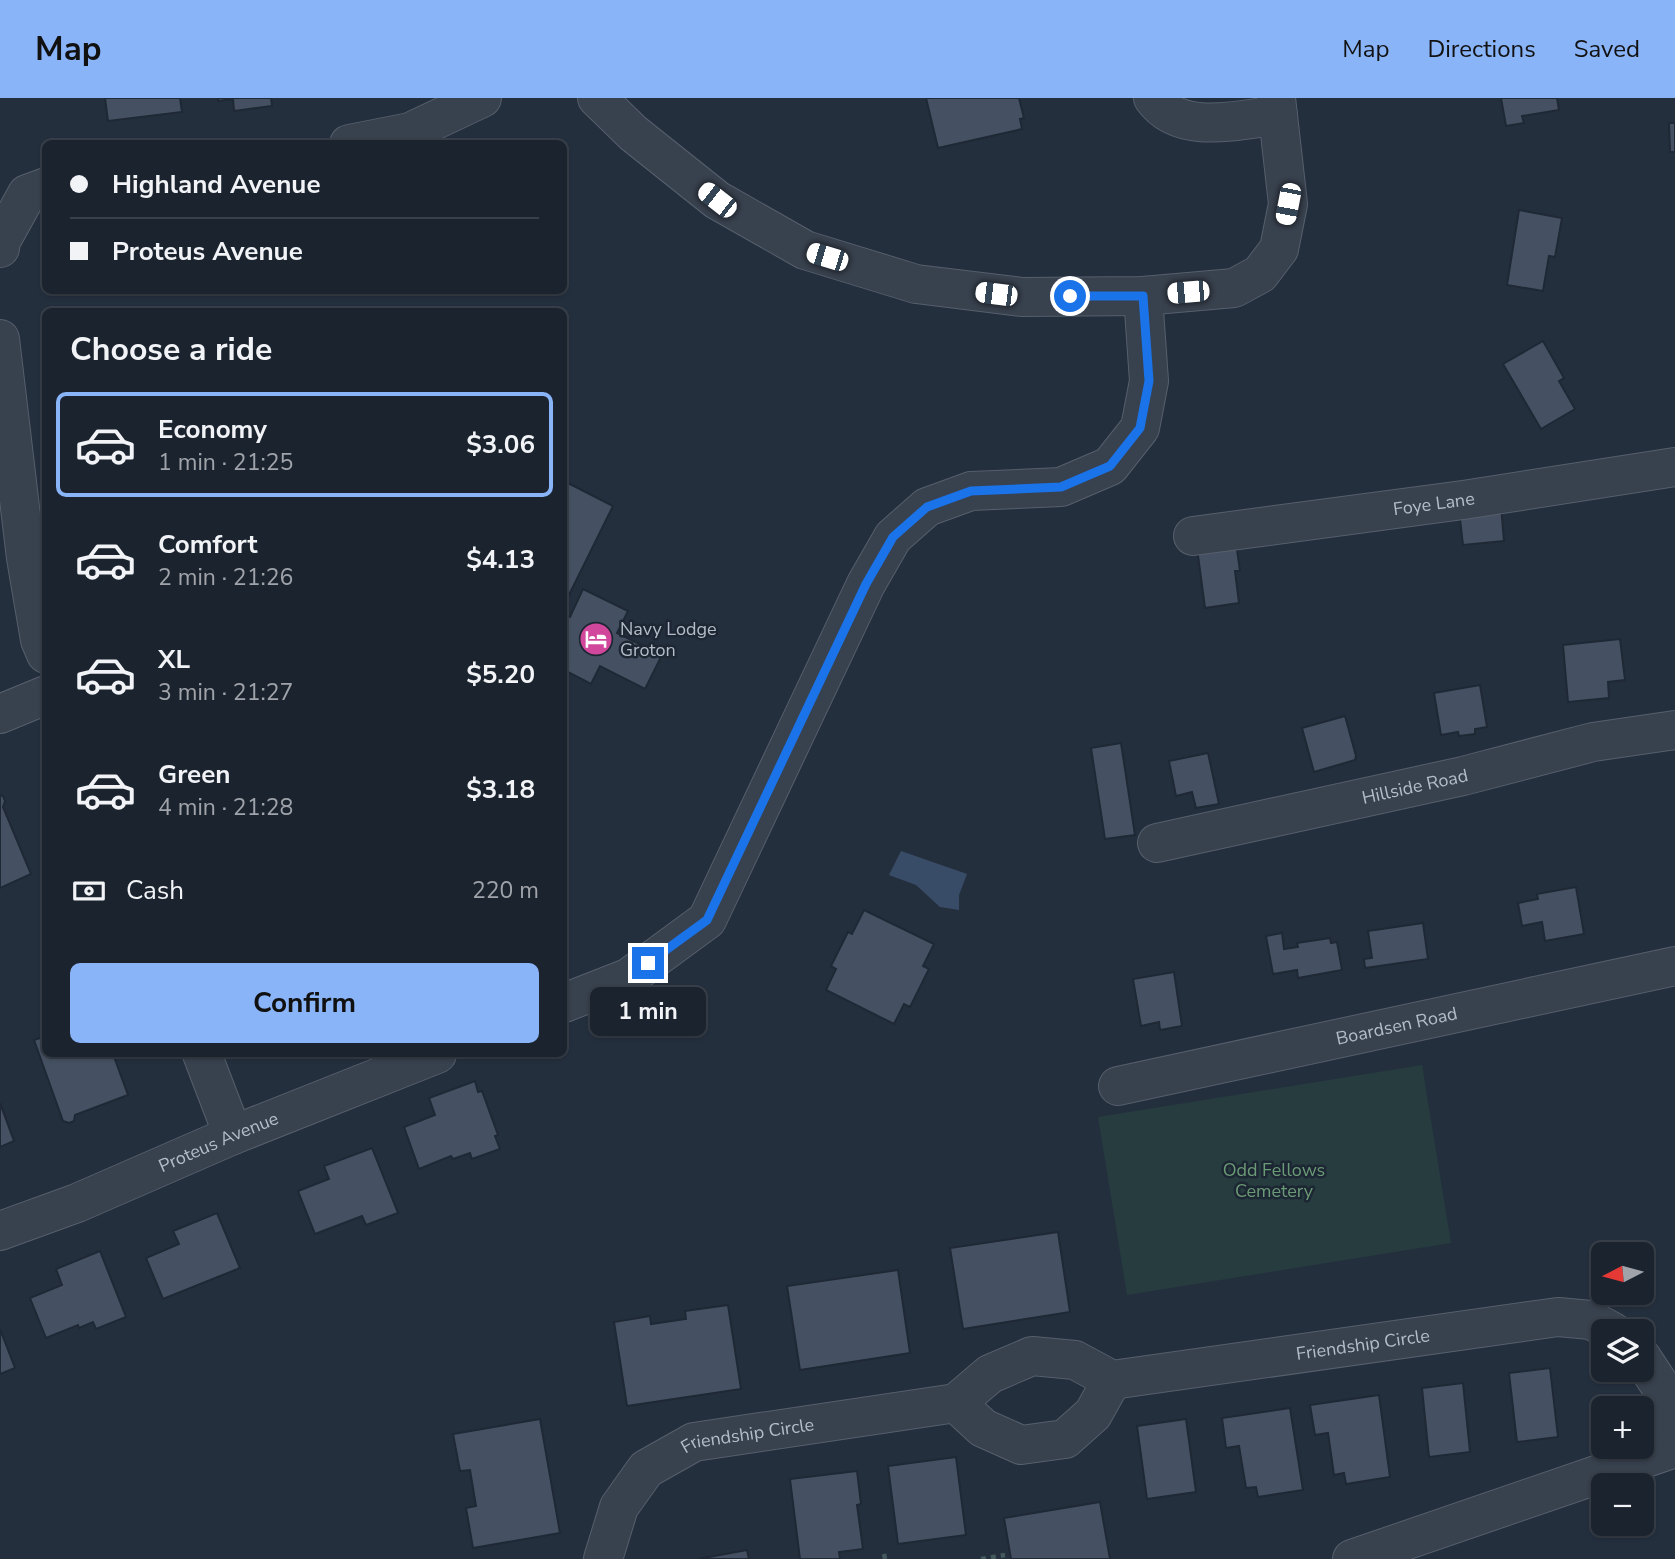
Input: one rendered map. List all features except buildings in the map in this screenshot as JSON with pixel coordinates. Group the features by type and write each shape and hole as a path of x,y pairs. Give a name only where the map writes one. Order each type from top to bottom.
{"street":[{"path":"369,140 410,132 482,98"},
{"path":"597,98 633,133 717,200 805,250 916,284 1022,297 1143,296 1234,288 1260,274 1279,249 1288,204 1277,106 1201,124 1162,111 1153,98"},
{"path":"0,248 1,241 27,194 42,188"},
{"path":"567,1002 628,978 707,920 866,584 893,537 927,507 971,491 1061,487 1110,466 1140,428 1143,416 1149,381 1143,296"},
{"path":"0,340 26,558 42,645"},
{"name":"Foye Lane","path":"1193,536 1464,500 1675,467"},
{"path":"0,714 42,697"},
{"name":"Hillside Road","path":"1157,843 1463,776 1593,742 1675,730"},
{"name":"Boardsen Road","path":"1118,1086 1675,966"},
{"path":"203,1057 233,1135"},
{"name":"Proteus Avenue","path":"0,1231 76,1203 233,1135 429,1057"},
{"name":"Friendship Circle","path":"1112,1380 1558,1317 1591,1321"},
{"path":"1032,1356 1075,1360 1112,1380 1093,1414 1065,1439 1021,1445 983,1428 956,1403 990,1374 1032,1356"},
{"path":"1352,1559 1673,1448 1663,1390 1654,1376"},
{"name":"Friendship Circle","path":"603,1559 618,1507 646,1469 694,1442 956,1403"}],"path":[{"path":"981,1559 1005,1555"}],"green space":[{"name":"Odd Fellows Cemetery","path":"1422,1065 1451,1243 1127,1295 1098,1117"}],"water":[{"path":"901,851 967,874 959,895 959,910 940,907 916,885 889,875"}],"place":[{"name":"Navy Lodge Groton","path":"596,639"}],"route":[{"path":"648,963 707,920 866,584 893,537 927,507 971,491 1061,487 1110,466 1140,428 1149,381 1143,296 1070,296"}]}
